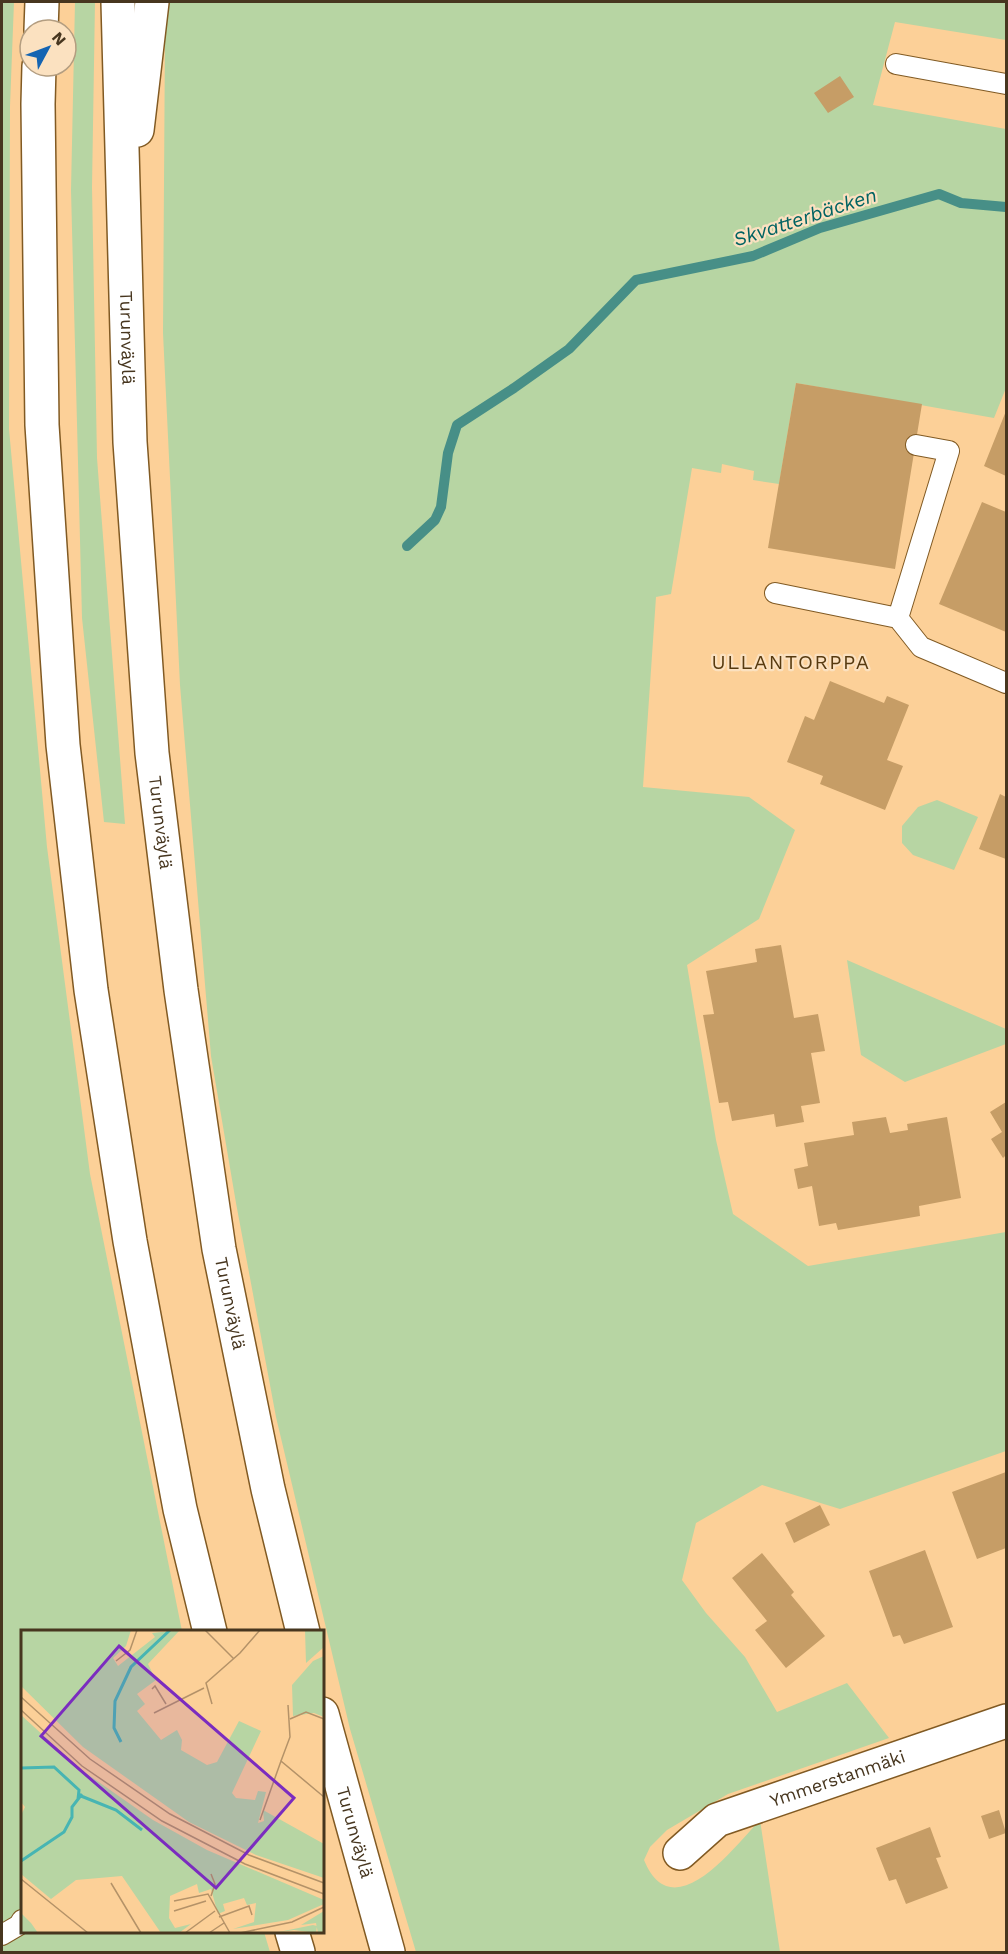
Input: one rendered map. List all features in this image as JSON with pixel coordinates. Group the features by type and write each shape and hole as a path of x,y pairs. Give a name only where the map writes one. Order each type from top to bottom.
{"main road":[{"path":"41,18 42,2"},
{"name":"Turunväylä","path":"118,2 130,442 152,753 181,990 219,1250 268,1489 303,1630"},
{"path":"124,233 152,2"},
{"path":"39,78 42,425 63,745 91,990 130,1241 180,1509 210,1630"},
{"name":"Turunväylä","path":"324,1720 388,1953"},
{"name":"Ymmerstanmäki","path":"680,1853 717,1820 1006,1721"},
{"path":"292,1933 298,1953"}],"lane":[{"path":"896,64 1006,84"},
{"path":"898,618 949,451 916,445"},
{"path":"775,593 898,618 921,647 1006,683"},
{"path":"2,1935 21,1922"}],"green space":[{"path":"2,2 14,2 10,106 9,429 47,847 90,1174 182,1630 21,1630 21,1933 264,1933 270,1952 2,1952"},
{"path":"75,2 95,2 92,187 97,458 125,824 104,822 82,618 71,190 73,78 78,78 78,18 75,18"},
{"path":"167,2 1006,2 1006,40 895,22 873,105 1006,129 1006,388 994,418 796,383 779,484 753,480 754,471 722,464 721,473 692,468 671,594 656,597 643,787 749,797 795,830 759,919 687,965 716,1140 733,1214 808,1266 1006,1232 1006,1451 840,1509 762,1485 696,1523 682,1580 706,1613 745,1657 777,1712 847,1683 889,1738 728,1794 667,1830 650,1847 644,1860 656,1879 671,1887 687,1885 720,1863 760,1820 780,1952 416,1952 350,1729 276,1417 211,1056 180,685 163,333"},
{"path":"937,800 978,817 954,870 913,855 902,843 902,826 918,807"},
{"path":"847,960 1006,1029 1006,1044 905,1082 861,1055"}],"building":[{"path":"840,76 854,97 828,113 814,93"},
{"path":"796,383 922,404 895,569 768,548"},
{"path":"1006,411 1006,476 984,466"},
{"path":"982,502 1006,512 1006,632 939,604"},
{"path":"830,681 884,703 887,696 909,705 887,760 903,766 885,810 820,784 823,776 787,762 805,716 814,720"},
{"path":"1000,794 1006,797 1006,859 979,849"},
{"path":"781,945 794,1018 818,1014 825,1051 811,1053 820,1103 801,1106 804,1122 776,1127 774,1114 732,1121 728,1102 719,1103 703,1015 714,1014 706,971 757,962 755,949"},
{"path":"1006,1102 1006,1155 1003,1158 991,1139 1002,1132 990,1112"},
{"path":"886,1117 890,1133 908,1130 907,1124 947,1117 961,1198 919,1206 920,1216 838,1230 836,1223 819,1226 812,1186 798,1189 794,1169 808,1166 804,1143 854,1135 852,1122"},
{"path":"1006,1472 1006,1548 977,1559 952,1492"},
{"path":"820,1505 830,1525 794,1543 785,1523"},
{"path":"925,1550 953,1627 904,1644 900,1635 893,1637 869,1571"},
{"path":"762,1553 794,1592 791,1595 825,1636 786,1668 755,1630 767,1621 732,1578"},
{"path":"999,1810 1006,1833 989,1839 981,1816"},
{"path":"930,1827 941,1857 936,1858 948,1888 906,1904 896,1879 889,1881 876,1848"}],"waterway":[{"name":"Skvatterbäcken","path":"407,546 435,520 441,507 448,453 457,425 569,349 636,280 753,256 820,228 939,194 961,203 1006,207"}],"district":[{"name":"ULLANTORPPA","path":"791,662"}]}
